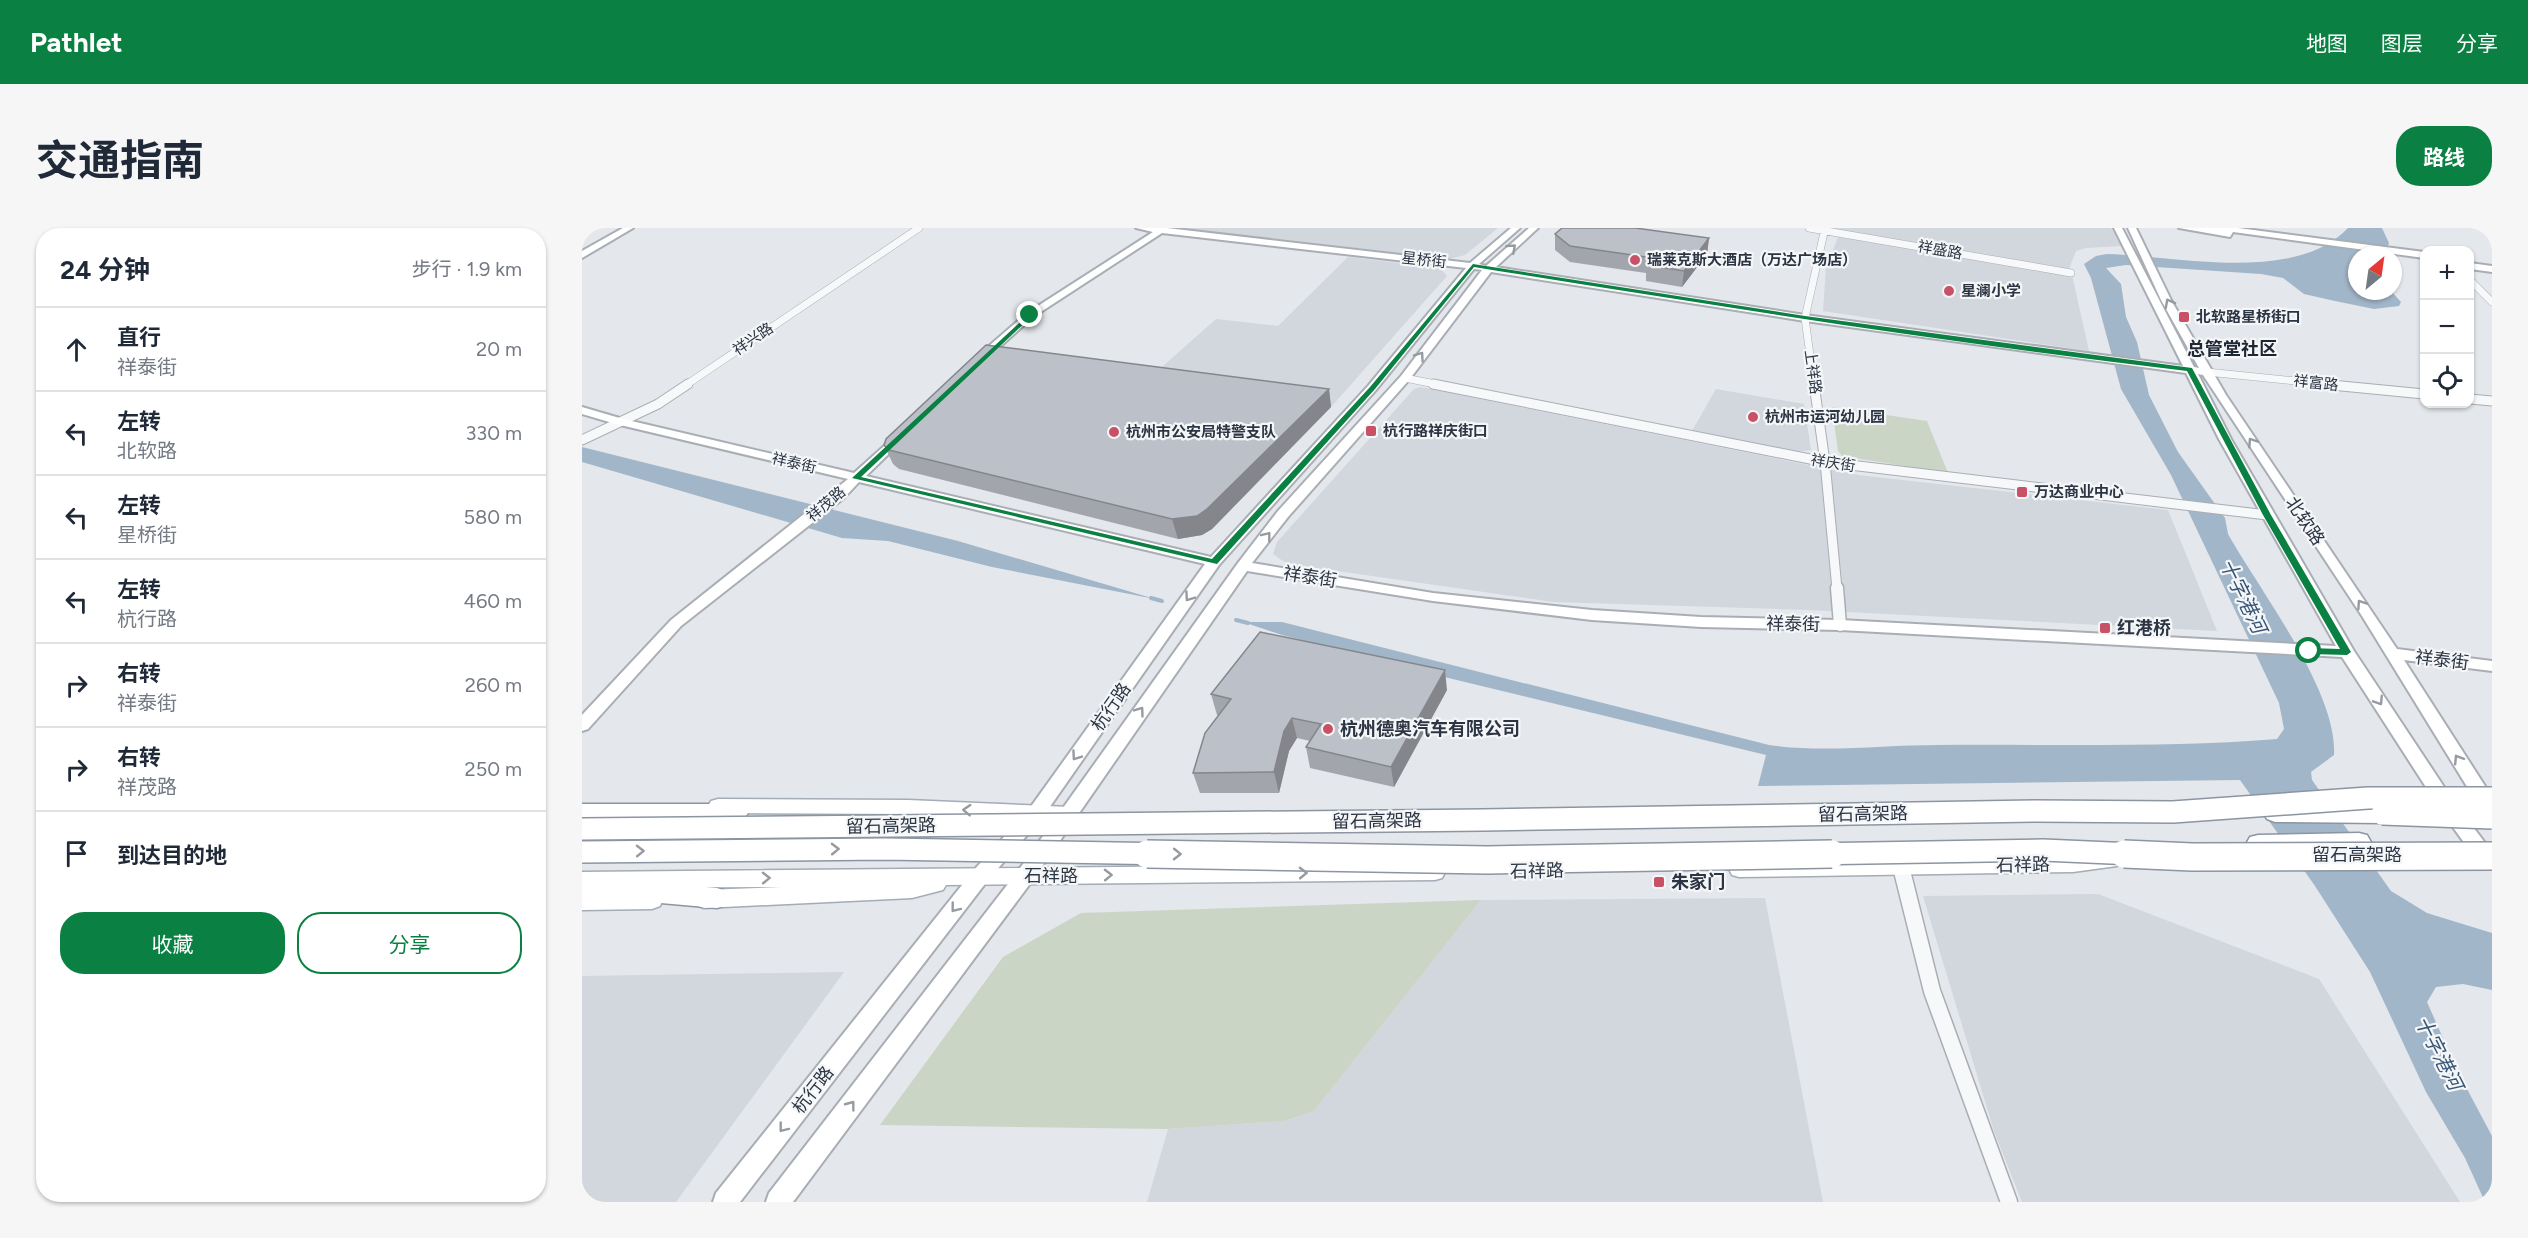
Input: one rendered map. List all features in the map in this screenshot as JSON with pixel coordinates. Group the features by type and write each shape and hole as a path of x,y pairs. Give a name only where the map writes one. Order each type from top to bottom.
{"highway":[{"name":"留石高架路","path":"582,829 1471,820 2036,811 2173,812 2368,798 2491,809"},
{"path":"582,813 736,813"},
{"name":"留石高架路","path":"582,852 885,849 1487,860 2043,850 2192,857 2489,848"},
{"path":"583,888 648,891 722,889"}],"main road":[{"path":"582,808 808,805 908,807 1066,815 2342,802 2491,809"},
{"path":"736,813 878,814 908,807"},
{"name":"石祥路","path":"583,888 912,889 981,874 1025,876 1901,867 2073,864 2192,852 2489,848"}],"street":[{"path":"582,255 629,228"},
{"name":"祥兴路","path":"582,440 658,404 919,228"},
{"name":"星桥街","path":"1140,228 1481,267 1805,318 2207,372"},
{"name":"杭行路","path":"725,1202 981,874 1036,813 1214,562 1516,228"},
{"name":"杭行路","path":"778,1202 1025,876 1243,566 1283,514 1405,378 1481,267 1534,228"},
{"name":"祥盛路","path":"1809,228 2071,273"},
{"name":"北软路","path":"2118,228 2133,254 2158,312 2267,515 2347,652 2448,807 2489,848 2492,867"},
{"name":"北软路","path":"2132,228 2147,255 2166,300 2207,372 2392,653 2491,809"},
{"path":"2182,228 2348,248"},
{"path":"2219,228 2348,249"},
{"path":"966,372 1030,315 1162,229"},
{"name":"上祥路","path":"1825,229 1805,318 1825,462 1840,625"},
{"path":"2402,255 2420,255"},
{"path":"2402,256 2420,259"},
{"path":"2474,262 2492,264"},
{"path":"2474,267 2492,269"},
{"path":"2474,285 2492,302"},
{"name":"祥富路","path":"2207,372 2420,394"},
{"name":"祥庆街","path":"1405,378 1825,462 2267,515"},
{"path":"2474,399 2492,401"},
{"name":"祥泰街","path":"582,410 620,422 1214,562"},
{"name":"祥茂路","path":"582,725 676,623 839,495 907,429"},
{"name":"祥泰街","path":"1243,566 1434,597 1592,615 1701,622 1840,625 2347,652"},
{"name":"祥泰街","path":"2392,653 2492,666"},
{"path":"1901,867 1932,991 2009,1202"}],"shaded area":[{"path":"1182,228 1498,228 1465,255 1449,259"},
{"path":"1824,228 2111,228 2121,246 2086,248 2076,251 2069,269"},
{"name":"星澜小学","path":"1838,237 2072,275 2089,351 1823,311 1826,268"},
{"path":"1348,257 1432,267 1441,269 1447,276 1331,407 1145,382 1216,319 1278,326"},
{"path":"1420,387 1858,475 2168,510 2217,631 1808,610 1554,602 1302,566 1283,561 1273,554 1277,542 1414,389"},
{"name":"杭州市运河幼儿园","path":"1716,389 1804,404 1811,450 1796,452 1692,431"},
{"path":"2098,894 2319,979 2460,1202 2022,1202 1994,1131 1923,896"},
{"path":"1765,898 1823,1202 1147,1202 1168,1129 1284,1121 1314,1111 1481,900"},
{"path":"844,972 676,1202 582,1202 582,976"}],"green space":[{"path":"1832,407 1927,421 1948,473 1842,456 1838,451"},
{"path":"1481,900 1314,1111 1284,1121 1168,1129 880,1125 1003,957 1081,913"}],"water":[{"name":"十字港河","path":"2348,228 2382,228 2389,243 2388,246 2348,246 2348,300 2399,300 2401,302 2399,306 2374,309 2304,294 2283,278 2261,274 2126,265 2106,268 2121,284 2126,317 2137,342 2149,395 2178,452 2225,518 2228,534 2294,642 2324,702 2332,730 2334,755 2311,772 2312,780 2391,891 2427,913 2492,933 2492,990 2463,984 2436,987 2427,1002 2458,1072 2492,1136 2492,1202 2485,1202 2465,1158 2426,1092 2370,972 2315,886 2240,780 1758,786 1766,755 1436,675 1282,635 1243,622 1282,622 1769,745 1833,749 1938,745 2150,745 2277,739 2284,729 2279,703 2171,475 2121,389 2091,278 2084,264 2096,256 2107,254 2234,263 2267,261 2298,256 2325,245"},
{"path":"582,447 958,541 1155,599 992,567 888,541 842,538 582,462"}],"building":[{"path":"1562,228 1635,228 1709,238 1684,271 1647,265 1653,258 1570,246 1555,234"},
{"name":"杭州市公安局特警支队","path":"986,345 1329,389 1207,509 1197,516 1172,519 889,450 884,445 886,439"},
{"name":"杭州德奥汽车有限公司","path":"1260,632 1445,670 1391,767 1306,747 1321,724 1292,718 1284,731 1274,772 1193,773 1205,733 1231,699 1211,694"}],"waterway":[{"path":"1151,598 1162,601"},
{"path":"1236,620 1248,623"}],"place":[{"name":"瑞莱克斯大酒店（万达广场店）","path":"1635,260"},
{"name":"星澜小学","path":"1949,291"},
{"name":"北软路星桥街口","path":"2184,317"},
{"name":"杭州市运河幼儿园","path":"1753,417"},
{"name":"杭行路祥庆街口","path":"1371,431"},
{"name":"杭州市公安局特警支队","path":"1114,432"},
{"name":"万达商业中心","path":"2022,492"},
{"name":"红港桥","path":"2105,628"},
{"name":"杭州德奥汽车有限公司","path":"1328,729"},
{"name":"朱家门","path":"1659,882"}],"district":[{"name":"总管堂社区","path":"2232,349"}],"route":[{"path":"1030,315 1009,332 855,478 1214,562 1372,388 1473,266 1805,318 2189,370 2267,515 2347,652 2309,651"}]}
